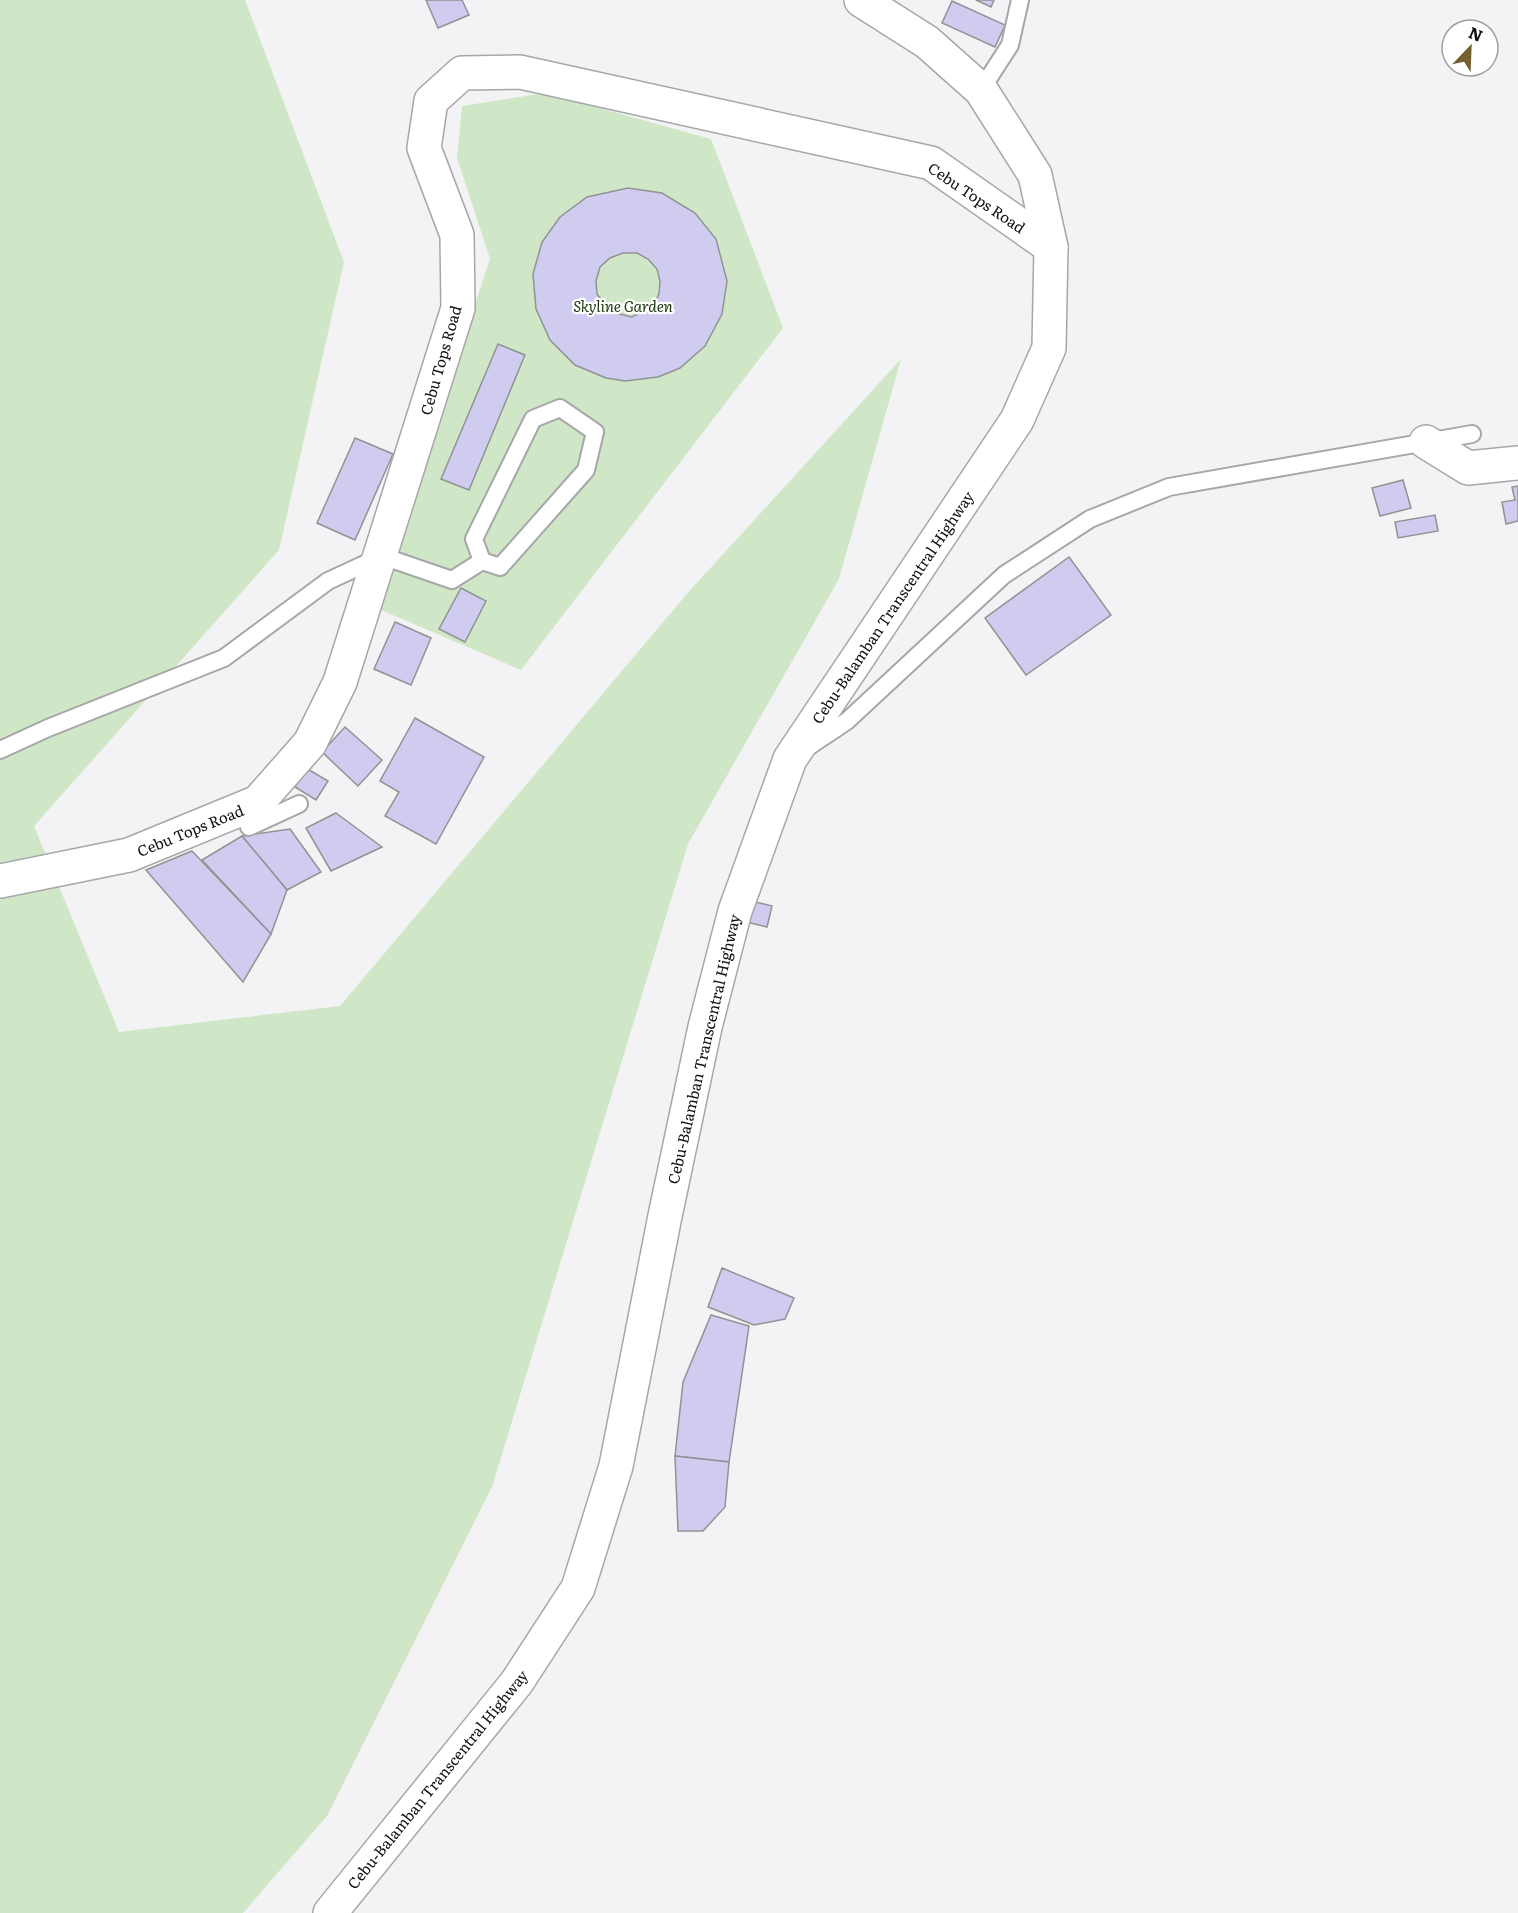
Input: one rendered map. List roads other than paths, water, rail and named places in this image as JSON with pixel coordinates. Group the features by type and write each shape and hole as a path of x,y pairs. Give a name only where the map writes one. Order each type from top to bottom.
{"main road":[{"name":"Cebu-Balamban Transcentral Highway","path":"330,1913 517,1682 578,1588 616,1466 667,1205 705,1027 735,911 790,759 1017,420 1049,348 1051,248 1035,175 981,90 927,42 861,0"},
{"name":"Cebu Tops Road","path":"0,881 129,855 259,815 310,743 340,682 382,556 458,308 457,235 424,147 431,101 462,73 520,72 931,163 1051,248"},
{"path":"1426,442 1468,468 1518,463"}],"lane":[{"path":"981,90 1010,45 1020,0"},
{"path":"560,408 595,432 586,470 500,567 482,561 474,539 533,419 560,408"},
{"path":"790,759 847,721 1004,575 1090,519 1169,487 1473,434"},
{"path":"0,750 48,728 224,658 328,581 382,556 452,580 482,561"},
{"path":"259,815 298,804"}],"park label":[{"name":"Skyline Garden","path":"623,305"}]}
